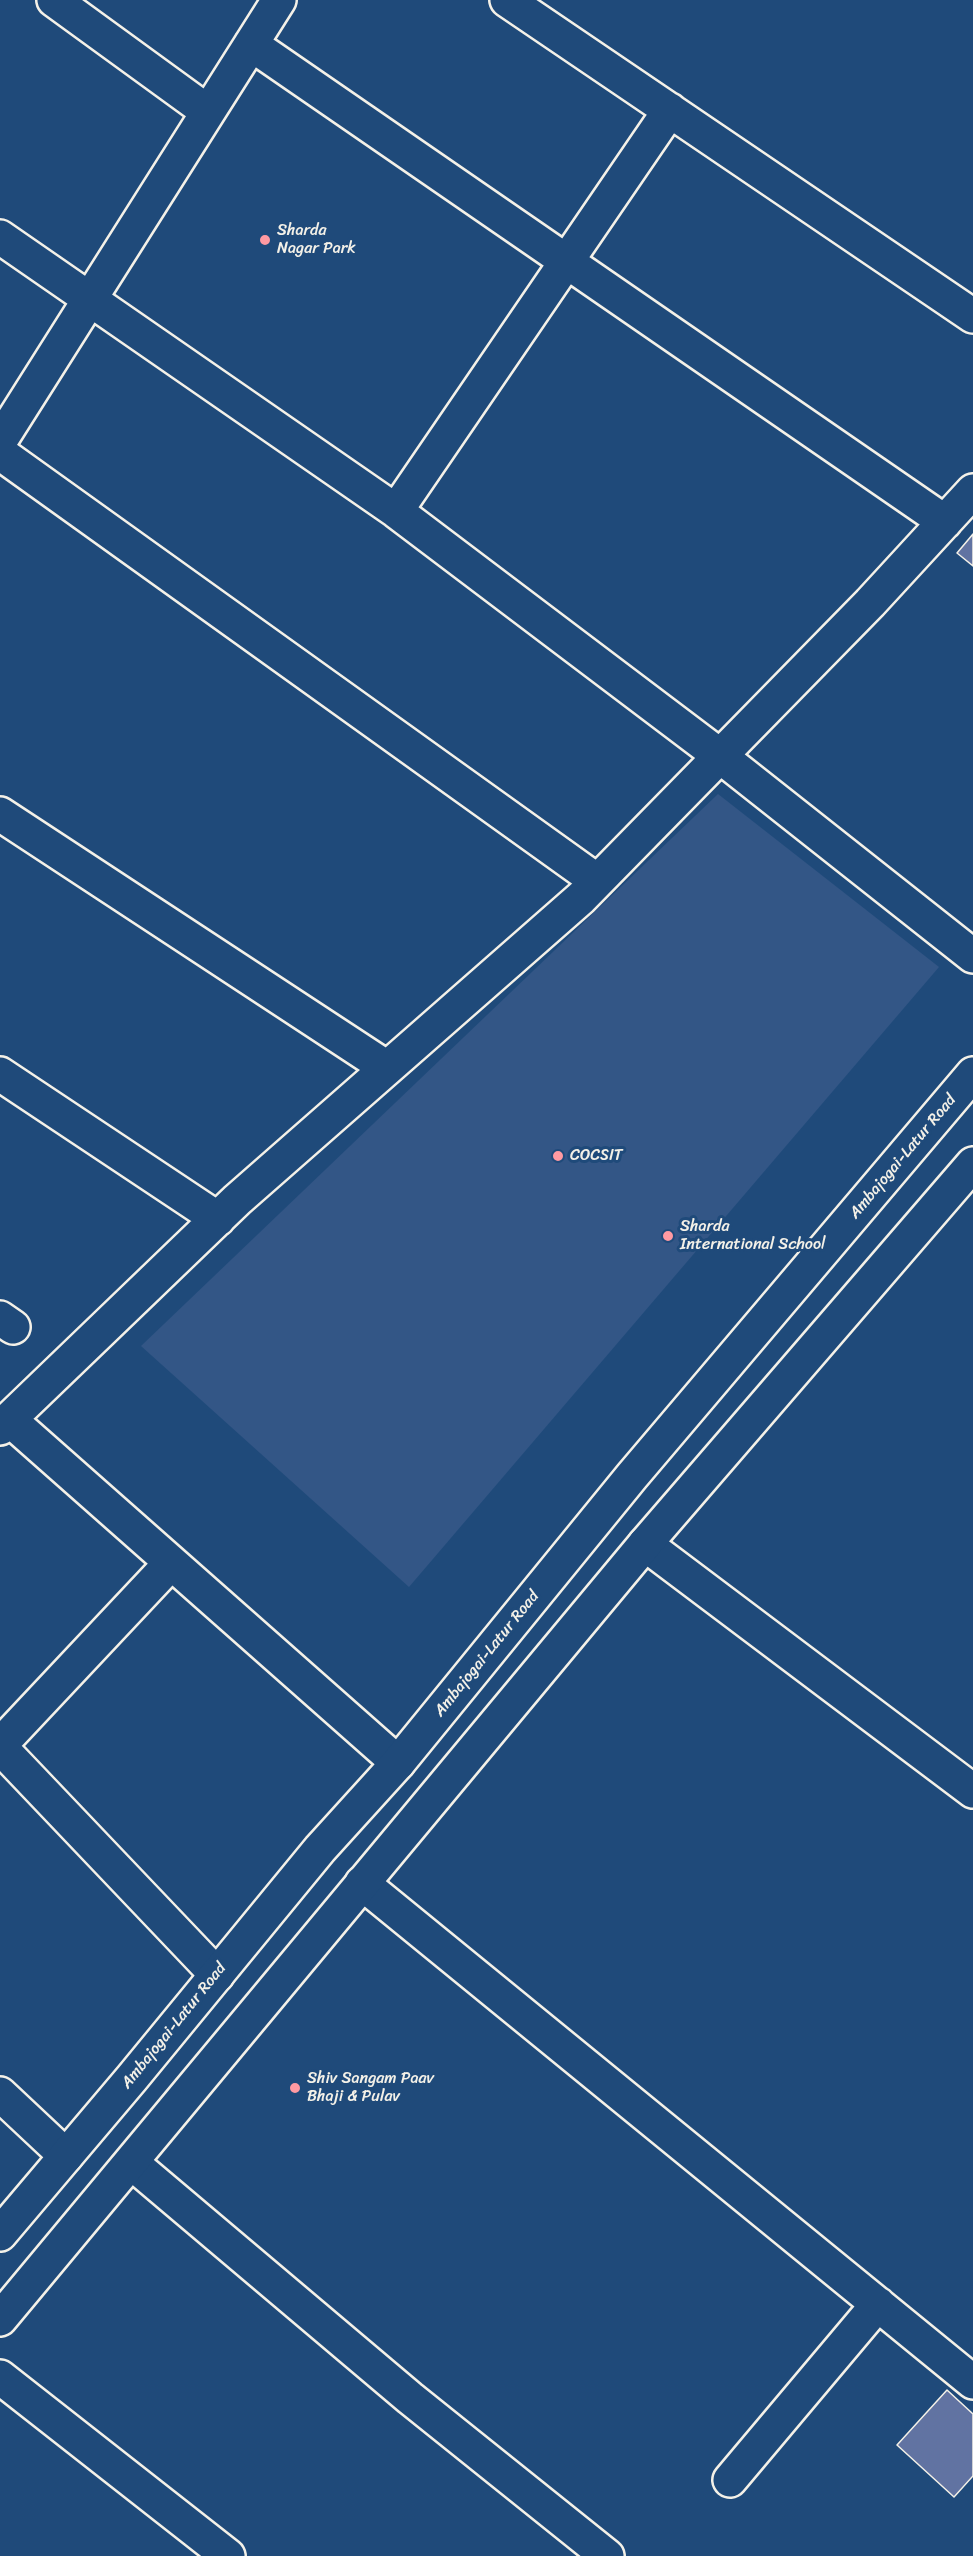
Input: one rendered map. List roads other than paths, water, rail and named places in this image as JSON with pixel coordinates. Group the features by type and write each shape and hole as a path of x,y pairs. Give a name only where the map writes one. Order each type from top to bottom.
{"street":[{"path":"54,0 208,112"},
{"path":"0,441 279,0"},
{"path":"507,0 973,316"},
{"path":"251,44 945,522"},
{"path":"396,511 670,110"},
{"path":"0,237 396,511 720,756 973,956"},
{"path":"0,453 597,881"},
{"path":"398,1763 171,1563 4,1424 218,1219 581,898 870,603 973,491"},
{"path":"0,814 387,1068"},
{"path":"0,1074 218,1219"},
{"name":"Ambajogai-Latur Road","path":"0,2234 320,1849 398,1763 632,1476 970,1084"},
{"path":"0,2319 645,1544 973,1164"},
{"path":"645,1544 973,1791"},
{"path":"171,1563 0,1746 217,1975"},
{"path":"362,1883 973,2382"},
{"path":"0,2094 66,2156"},
{"path":"132,2163 410,2398 607,2556"},
{"path":"730,2480 878,2304"},
{"path":"0,2377 228,2556"}],"place":[{"name":"Sharda Nagar Park","path":"265,240"},
{"name":"COCSIT","path":"558,1156"},
{"name":"Sharda International School","path":"668,1236"},
{"name":"Shiv Sangam Paav Bhaji & Pulav","path":"295,2088"}]}
